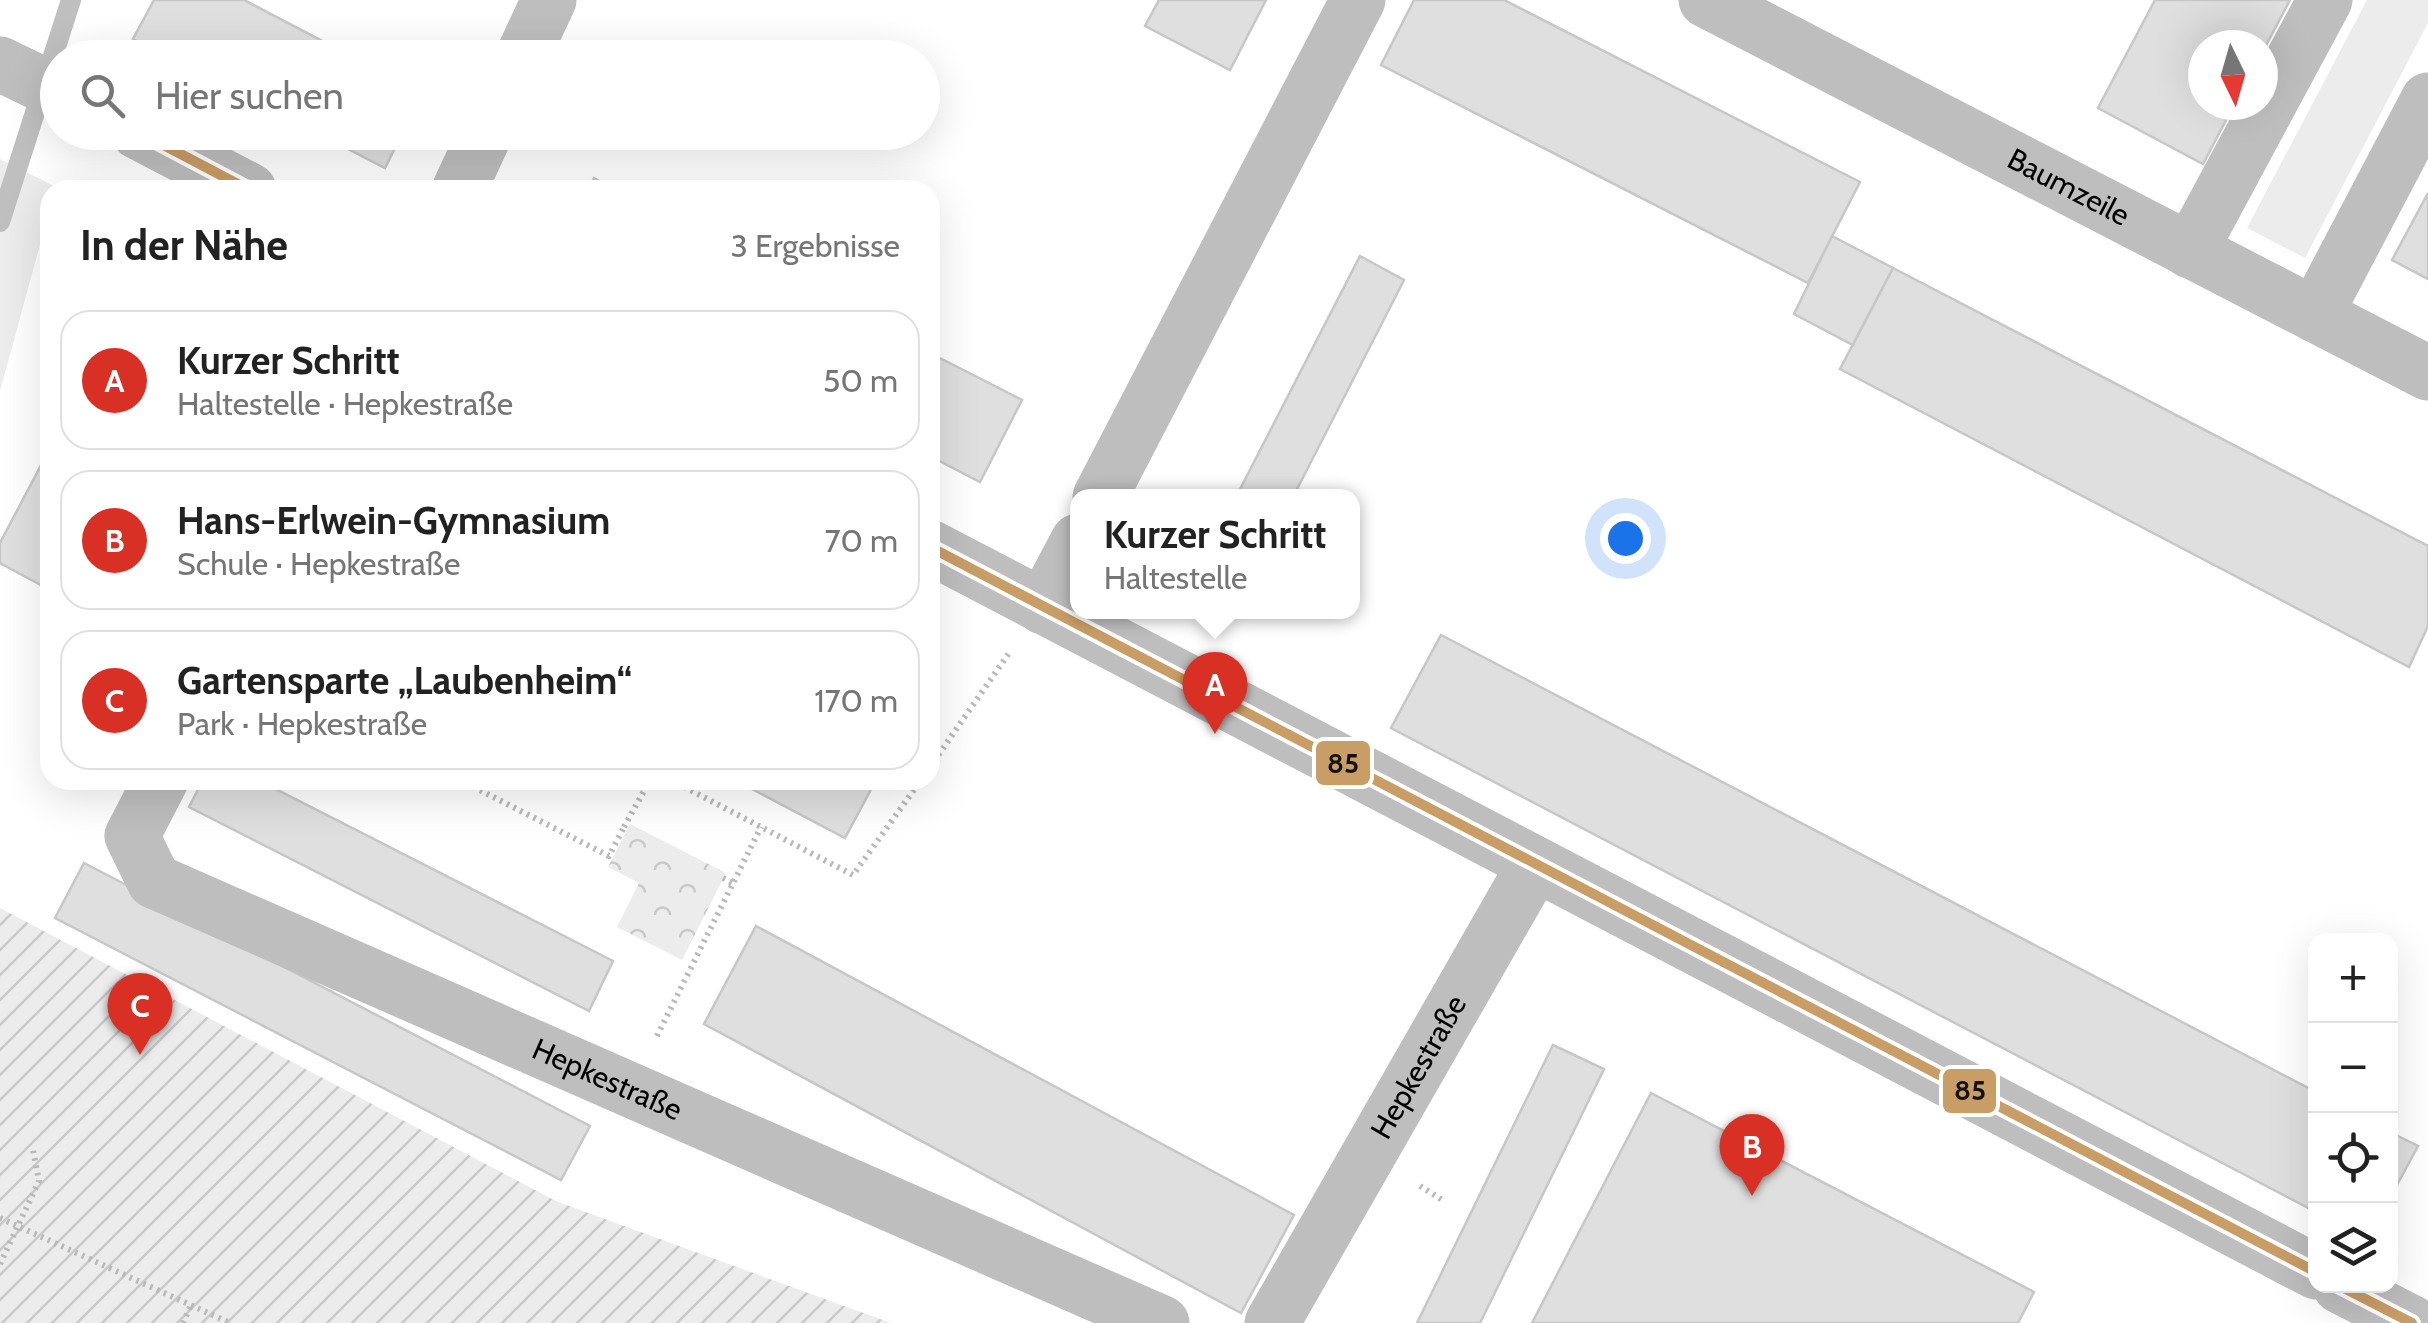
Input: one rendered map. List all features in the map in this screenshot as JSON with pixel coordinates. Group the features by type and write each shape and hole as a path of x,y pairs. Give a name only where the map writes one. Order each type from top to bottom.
{"street":[{"path":"530,40 548,0"},
{"path":"1104,489 1358,0"},
{"name":"Baumzeile","path":"1706,0 2428,373"},
{"path":"2190,251 2326,0"},
{"path":"2,65 40,83"},
{"path":"2315,315 2428,100"},
{"path":"172,150 230,180"},
{"path":"464,180 478,150"},
{"path":"940,551 2308,1268"},
{"path":"1040,604 1070,554"},
{"name":"Hepkestraße","path":"156,790 132,836 154,881 1162,1323"},
{"name":"Hepkestraße","path":"1272,1323 1536,864"},
{"path":"2354,1293 2412,1323"}],"path":[{"path":"940,753 1004,664 1040,604"},
{"path":"480,790 609,856 645,790"},
{"path":"691,790 853,875 914,790"},
{"path":"631,1091 761,826"},
{"path":"724,878 732,883"},
{"path":"0,1264 39,1181 33,1150"},
{"path":"0,1218 230,1323"},
{"path":"183,1323 190,1305"}],"green space":[{"path":"2367,0 2428,0 2428,23 2305,258 2247,228"},
{"path":"0,159 42,180 40,245 0,391"},
{"path":"630,824 726,873 682,960 617,927 639,883 608,867"},
{"path":"0,908 558,1202 891,1323 0,1323"}],"building":[{"path":"154,0 244,0 321,40 135,40"},
{"path":"1159,0 1266,0 1230,70 1145,26"},
{"path":"1414,0 1504,0 1860,182 1808,283 1381,65"},
{"path":"2155,0 2290,0 2274,30 2188,30 2188,120 2226,120 2203,164 2098,108"},
{"path":"350,150 394,150 385,168"},
{"path":"2428,193 2428,279 2392,260"},
{"path":"1832,236 1893,268 1853,345 1794,314"},
{"path":"1360,256 1404,280 1297,489 1240,489"},
{"path":"1893,268 2428,546 2428,626 2409,667 1840,369"},
{"path":"940,358 1022,400 980,482 940,461"},
{"path":"40,467 40,585 0,563 0,543"},
{"path":"1441,635 2308,1088 2308,1208 1391,728"},
{"path":"198,790 278,790 613,961 589,1011 189,807"},
{"path":"754,790 871,790 845,838"},
{"path":"84,863 590,1126 561,1180 55,918"},
{"path":"756,926 1294,1215 1241,1313 704,1024"},
{"path":"1553,1045 1604,1069 1480,1323 1417,1323"},
{"path":"1651,1093 2034,1292 2018,1323 1532,1323"},
{"path":"2398,1136 2418,1146 2398,1183"}],"waterway":[{"path":"58,40 71,0"},
{"path":"0,222 40,97"}],"transit line":[{"name":"85","path":"173,150 230,180"},
{"name":"85","path":"940,552 2308,1268"},
{"name":"85","path":"2354,1293 2412,1323"}],"place":[{"name":"Kurzer Schritt","path":"1215,734"},
{"name":"Gartensparte „Laubenheim“","path":"140,1055"},
{"name":"Hans-Erlwein-Gymnasium","path":"1752,1196"}]}
